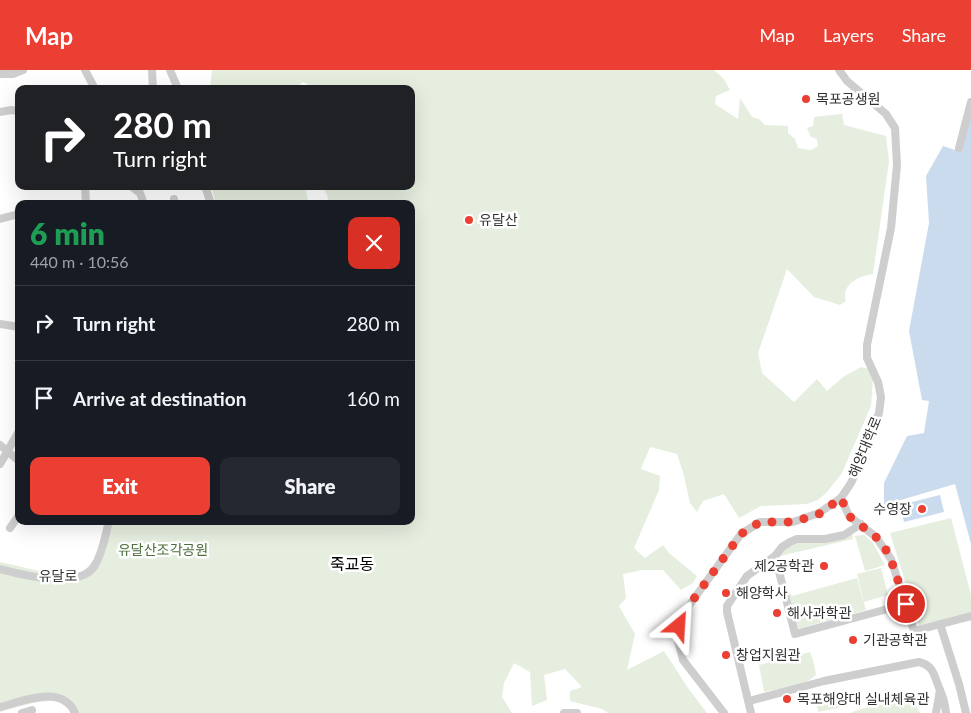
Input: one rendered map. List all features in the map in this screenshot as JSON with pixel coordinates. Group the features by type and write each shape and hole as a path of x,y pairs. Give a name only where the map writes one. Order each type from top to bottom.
{"street":[{"path":"0,74 13,74 23,70"},
{"path":"85,70 93,85"},
{"path":"152,70 153,85"},
{"path":"170,70 176,85"},
{"name":"해양대학로","path":"724,713 686,664 680,652 678,633 685,611 741,534 760,522 793,522 819,514 841,498 862,459 879,413 881,397 878,382 867,358 867,345 891,228 897,165 895,128 886,114 839,70"},
{"path":"959,148 971,102"},
{"path":"0,112 15,110"},
{"path":"0,219 15,215"},
{"path":"0,324 15,326"},
{"path":"0,464 15,438"},
{"path":"0,445 15,456"},
{"path":"841,498 849,516 876,537 891,560 914,631 971,616"},
{"path":"10,528 15,521"},
{"path":"751,713 727,606 747,576 775,556 783,546 797,539 825,539 844,534 861,524"},
{"name":"유달로","path":"0,570 48,578 73,579 83,576 90,572 98,560 108,525"},
{"path":"775,556 795,634 906,604"},
{"path":"940,624 966,713"},
{"path":"749,701 824,681 915,662 924,663 929,666 936,676 944,696 946,713"},
{"path":"936,713 940,690"},
{"path":"0,707 56,696 72,705 76,713"},
{"path":"22,713 32,710"},
{"path":"564,713 577,713"}],"green space":[{"name":"유달산조각공원","path":"212,70 714,70 724,79 730,90 716,96 715,104 738,119 740,98 752,117 759,119 765,125 788,126 788,133 795,139 798,148 811,150 818,146 817,139 811,137 807,128 813,126 814,117 842,114 844,125 886,136 889,161 873,274 852,282 846,290 846,301 840,305 814,297 787,269 758,353 762,373 794,402 817,379 827,391 843,377 861,367 872,370 871,406 842,473 818,500 807,504 761,506 739,518 724,494 703,501 697,512 690,503 677,454 650,447 641,469 660,476 659,490 634,548 645,558 663,545 669,553 697,576 693,583 681,590 663,570 642,570 623,574 626,598 619,606 635,634 627,670 664,651 707,713 608,713 602,709 570,701 570,691 582,687 565,669 544,675 547,700 532,706 530,672 514,663 504,683 502,697 512,713 78,713 62,702 52,701 30,704 0,712 0,562 44,572 82,574 97,556 109,525 415,525 415,200 328,200 324,190 415,190 415,85 309,85 303,82 300,85 210,85"},
{"path":"212,190 306,190 308,200 215,200"},
{"path":"951,518 971,595 971,613 919,626 890,533"},
{"path":"852,533 853,539 780,556 780,552 796,544"},
{"path":"864,535 873,543 885,565 865,571 855,536"},
{"path":"881,568 888,595 864,602 857,574"},
{"path":"857,578 866,610 797,629 787,593 790,592 792,596"},
{"path":"810,652 816,675 799,685 764,692 759,665"},
{"path":"816,697 837,699 839,708 818,712"},
{"path":"910,700 915,703 920,713 850,713 867,707"}],"water":[{"path":"971,116 971,544 955,484 884,505 884,483 907,436 924,433 929,401 922,400 909,331 929,223 926,176 943,146 961,152"},
{"name":"수영장","path":"940,495 944,512 904,522 900,505"}],"place":[{"name":"목포공생원","path":"806,99"},
{"name":"유달산","path":"469,220"},
{"name":"수영장","path":"922,509"},
{"name":"제2공학관","path":"824,566"},
{"name":"해양학사","path":"726,593"},
{"name":"해사과학관","path":"777,613"},
{"name":"기관공학관","path":"853,640"},
{"name":"창업지원관","path":"726,655"},
{"name":"목포해양대 실내체육관","path":"787,699"}],"district":[{"name":"죽교동","path":"352,564"}],"route":[{"path":"679,626 685,611 741,534 760,522 793,522 819,514 841,498 849,516 876,537 885,548 906,604"}]}
